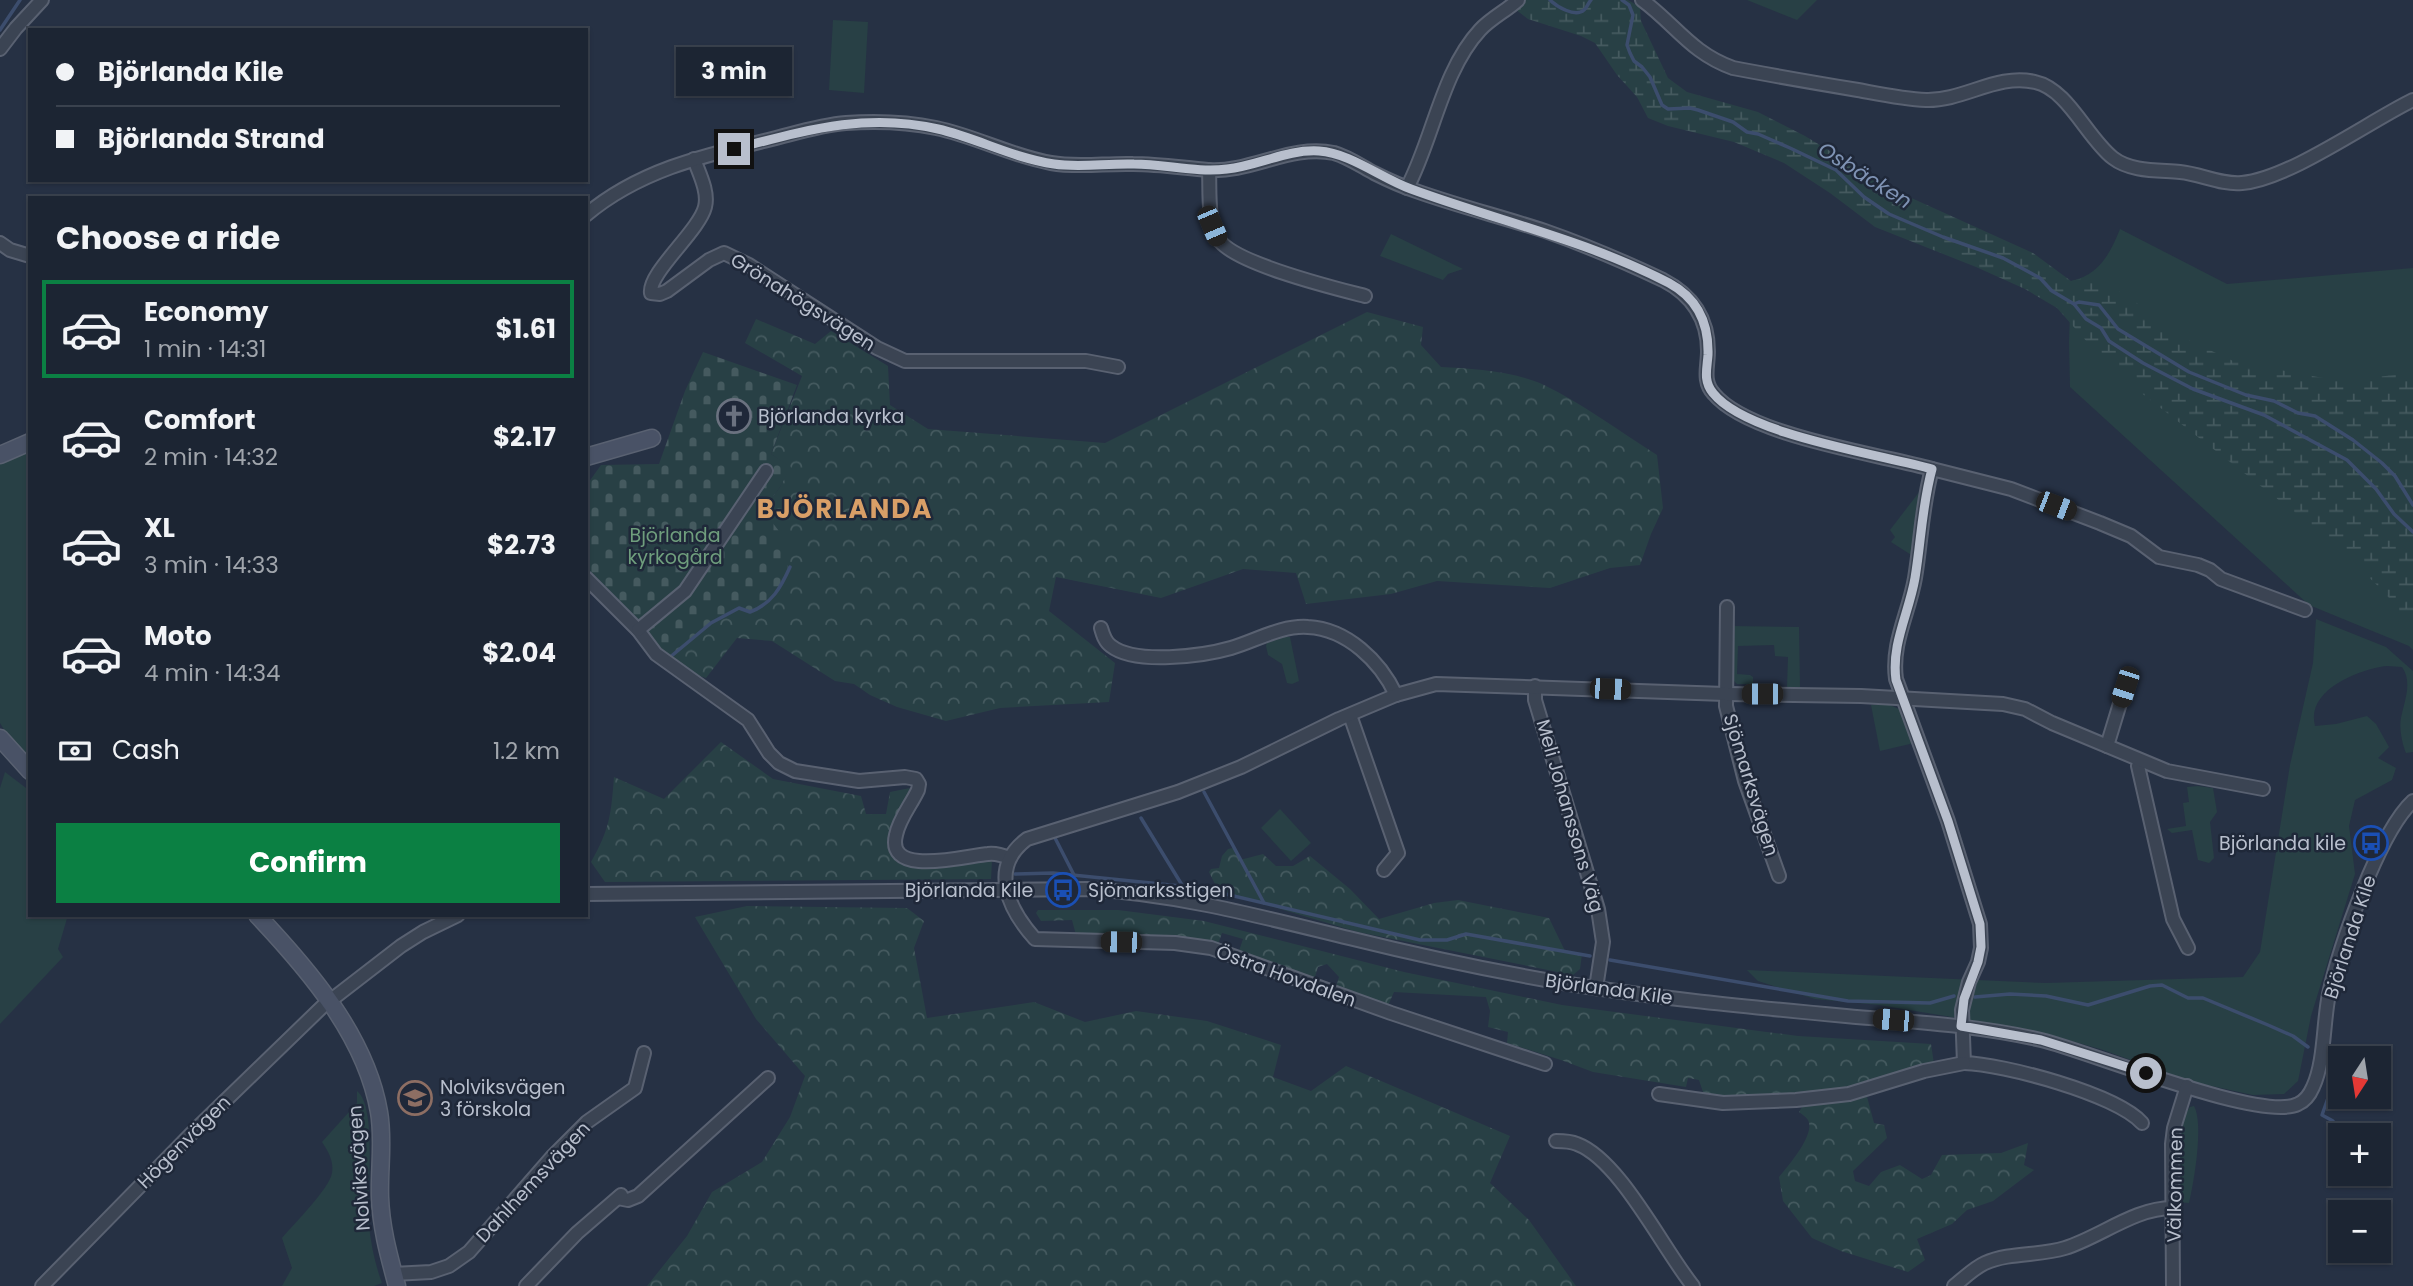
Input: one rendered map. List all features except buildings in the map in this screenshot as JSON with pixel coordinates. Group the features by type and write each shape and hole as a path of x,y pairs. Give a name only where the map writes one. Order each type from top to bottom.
{"street":[{"path":"0,49 43,0"},
{"path":"1407,188 1423,154 1453,72 1468,45 1481,29 1518,0"},
{"path":"1642,0 1706,56 1733,68 1926,100 1968,93 2003,81 2018,79 2038,82 2057,93 2119,163 2133,167 2195,173 2232,183 2245,183 2291,167 2413,100"},
{"path":"588,214 621,190 651,174 694,159 842,123 935,128 1027,158 1055,164 1133,164 1209,170 1237,168 1258,161 1318,151 1341,155 1407,188 1567,239 1682,291 1697,306 1705,328 1708,386 1716,398 1733,410 1811,440 1988,483 2040,500 2131,536 2159,557 2198,565 2221,579 2305,610"},
{"name":"Grönahögsvägen","path":"694,159 706,205 680,247 653,280 651,293 660,294 667,291 709,260 724,253 749,265 877,348 905,360 1086,360 1118,368"},
{"path":"1209,170 1212,226 1218,239 1228,250 1270,267 1365,296"},
{"path":"0,243 10,250 28,255"},
{"path":"588,456 652,438"},
{"path":"0,455 28,443"},
{"path":"1932,469 1915,578 1894,658 1896,680 1962,861 1980,924 1981,947 1978,962 1964,999 1961,1026 1964,1063"},
{"path":"638,630 685,591 766,471"},
{"path":"588,580 638,630 656,654 748,720 779,764 794,771 859,781 905,777 916,779 918,790 896,832 895,841 901,855 917,862 987,854 1009,858"},
{"name":"Sjömarksvägen","path":"1727,607 1726,694 1733,737 1745,781 1779,876"},
{"path":"1006,889 1009,858 1018,845 1027,839 1178,792 1254,761 1396,695 1384,674 1356,645 1346,638 1319,628 1293,628 1229,648 1156,657 1133,655 1110,646 1103,637 1101,628"},
{"name":"Sjömarksvägen","path":"1396,695 1448,682 1984,702 2017,707 2140,761 2194,778 2263,789"},
{"name":"Meli Johanssons Väg","path":"1535,686 1535,700 1601,921 1603,942 1596,988"},
{"path":"2107,746 2125,687"},
{"path":"1350,715 1398,853 1384,870"},
{"path":"0,737 28,769"},
{"path":"2140,761 2138,766 2147,810 2173,919 2188,948"},
{"name":"Björlanda Kile","path":"588,894 1087,889 1168,897 1246,912 1481,968 1596,988 1735,1006 1961,1026 2041,1040 2252,1105 2283,1109 2298,1104 2311,1093 2317,1077 2330,993 2355,912 2374,865 2404,809 2413,801"},
{"name":"Östra Hovdalen","path":"1006,889 1019,921 1035,939 1175,943 1211,948 1391,1013 1545,1064"},
{"name":"Nolviksvägen","path":"259,917 330,1000 368,1072 380,1114 381,1209 386,1252 395,1280"},
{"path":"330,1000 401,946 454,917"},
{"name":"Högenvägen","path":"42,1286 288,1038 330,1000"},
{"name":"Dahlhemsvägen","path":"395,1280 449,1266 469,1252 552,1157 587,1122 635,1088 645,1053"},
{"path":"1659,1094 1723,1104 1796,1100 1849,1094 1924,1071 1977,1063 2051,1081 2127,1110 2142,1123"},
{"path":"526,1286 577,1233 620,1197 628,1200 638,1196 768,1078"},
{"name":"Välkommen","path":"2173,1286 2173,1135 2187,1086"},
{"path":"1556,1141 1575,1143 1586,1148 1608,1166 1624,1185 1692,1286"},
{"path":"1954,1286 1984,1264 2008,1257 2066,1248 2129,1220 2163,1208 2172,1208"}],"green space":[{"path":"1524,0 1628,0 1640,7 1641,21 1668,78 1687,92 1758,112 1805,136 1896,191 2033,253 2071,281 2084,278 2129,296 2165,329 2233,361 2339,381 2413,373 2413,631 2386,594 2334,543 2144,395 2096,352 2057,308 2025,289 1976,267 1875,227 1784,163 1734,142 1668,126 1648,118 1637,97 1617,75 1595,43 1528,19 1515,9"},
{"path":"1747,0 1817,0 1797,20"},
{"path":"833,20 868,22 864,93 829,90"},
{"path":"2120,229 2227,284 2413,268 2413,650 2309,605 2070,387 2071,281 2096,269 2112,247"},
{"path":"1391,234 1463,269 1448,274 1443,280 1380,256"},
{"path":"1367,312 1423,327 1421,345 1441,367 1506,374 1542,384 1586,408 1657,455 1663,508 1640,565 1610,568 1550,588 1437,581 1391,594 1306,604 1296,573 1243,569 1161,598 1056,577 1049,611 1115,663 1109,702 1000,708 946,721 897,707 870,695 854,684 835,681 772,641 737,638 706,678 687,672 667,659 714,620 739,607 751,611 762,607 772,598 761,513 780,487 790,467 771,454 802,376 745,343 756,319 815,344 831,331 888,366 890,405 928,429 1105,443"},
{"name":"Björlanda kyrkogård","path":"703,352 797,385 771,454 791,467 761,513 774,524 783,537 788,565 777,592 766,602 751,611 739,607 714,620 667,659 588,574 588,483 601,465 659,464 685,391"},
{"path":"28,449 28,756 8,736 0,723 0,459"},
{"path":"1923,487 1913,556 1891,542 1895,537 1890,530"},
{"path":"2316,619 2386,647 2413,671 2413,752 2406,753 2401,736 2400,722 2407,686 2402,667 2383,666 2345,679 2324,694 2318,703 2314,714 2315,726 2367,716 2376,724 2389,747 2378,758 2396,768 2392,780 2355,800 2349,826 2355,874 2311,1016 2298,1081 2284,1094 2253,1095 2193,1082 2100,1049 2036,1031 1879,1005 1815,999 1758,981 1747,970 2046,983 2243,977 2260,952 2290,765 2313,663"},
{"path":"1730,626 1799,627 1800,687 1787,687 1788,657 1775,656 1774,645 1738,646 1737,674 1750,675 1753,677 1753,684 1737,684 1729,676"},
{"path":"1290,637 1299,681 1292,684 1287,683 1282,664 1268,655 1266,646 1267,643"},
{"path":"1871,705 1890,705 1901,710 1914,743 1880,751"},
{"path":"721,742 773,779 861,796 866,814 886,814 890,792 910,788 892,831 905,861 992,860 991,879 605,882 591,862 608,821 614,777 664,799"},
{"path":"5,772 28,789 28,917 67,917 58,949 63,957 0,1024 0,788"},
{"path":"2187,787 2213,788 2217,812 2210,822 2214,858 2209,863 2198,860 2192,830 2172,833 2167,829 2186,826 2183,803 2189,802"},
{"path":"1280,809 1311,843 1291,861 1261,828"},
{"path":"1233,848 1240,860 1263,854 1276,866 1293,866 1310,856 1350,889 1379,919 1434,903 1458,900 1549,918 1565,951 1582,954 1580,969 1573,975 1358,932 1226,893 1215,884 1209,872 1219,868 1222,856 1228,849"},
{"path":"747,906 907,908 924,921 914,948 927,1018 1034,1002 1085,1022 1136,1011 1207,1021 1281,1045 1273,1077 1311,1091 1346,1066 1510,1136 1490,1183 1529,1220 1576,1286 647,1286 687,1236 712,1192 762,1162 790,1117 805,1076 756,1019 695,917"},
{"path":"1038,910 1118,910 1204,921 1404,972 1562,1005 1798,1036 1931,1044 1934,1064 1855,1089 1808,1095 1705,1098 1699,1080 1688,1078 1686,1087 1593,1072 1507,1043 1508,1032 1488,1027 1490,1011 1486,997 1394,992 1387,1008 1335,990 1339,977 1327,964 1318,967 1314,980 1238,954 1243,939 1222,933 1217,947 1076,935 1072,920 1041,921 1036,913"},
{"path":"357,1091 367,1115 370,1153 369,1225 382,1283 374,1286 282,1286 292,1268 282,1238 330,1180 331,1160 322,1142 357,1103"},
{"path":"1866,1093 1874,1123 1884,1125 1887,1138 1853,1171 1855,1181 1869,1186 1881,1172 1900,1165 1922,1179 1931,1175 1942,1155 2001,1153 2028,1143 2024,1165 2034,1170 1993,1201 1967,1210 1952,1224 1917,1239 1925,1260 1908,1272 1841,1251 1812,1238 1783,1201 1779,1177 1800,1150 1808,1133 1808,1120 1799,1112 1804,1104"},
{"path":"2194,1106 2198,1139 2193,1182 2189,1203 2177,1202 2176,1165 2180,1128 2190,1107"}],"waterway":[{"path":"0,30 20,0"},
{"name":"Osbäcken","path":"1550,0 1561,8 1576,13 1584,10 1591,0"},
{"name":"Osbäcken","path":"1622,0 1629,5 1633,15 1627,45 1630,53 1650,77 1662,105 1668,109 1698,110 1733,122 1747,132 1790,148 1836,170 1864,197 1889,214 2003,258 2040,278 2052,291 2074,304 2079,302 2099,305 2118,329 2189,372 2246,395 2274,401 2298,413 2315,416 2353,440 2382,463 2395,476 2413,505"},
{"name":"Osbäcken","path":"2074,304 2086,319 2101,328 2109,341 2143,363 2193,389 2264,415 2347,460 2413,532"},
{"path":"669,658 711,623 739,608 750,612 758,609 770,600 790,567"},
{"path":"1204,792 1264,903"},
{"path":"1141,818 1182,885"},
{"path":"1055,838 1074,875"},
{"path":"1015,874 1053,873 1200,888 1420,940 1447,940 1466,934 1590,956"},
{"path":"1610,960 1848,1001 1930,1003 1954,996"},
{"path":"1975,997 2010,994 2046,996 2088,1005 2150,986 2162,985 2188,998 2203,998 2268,1025 2293,1036 2308,1047"},
{"path":"2328,1098 2322,1115 2333,1121"}],"place":[{"name":"Björlanda kyrka","path":"734,416"},
{"name":"Björlanda kile","path":"2371,843"},
{"name":"Sjömarksstigen","path":"1063,890"},
{"name":"Nolviksvägen 3 förskola","path":"415,1098"}],"district":[{"name":"BJÖRLANDA","path":"845,509"}],"route":[{"path":"734,149 842,123 877,123 935,128 1027,158 1070,165 1167,165 1222,170 1304,152 1333,153 1407,188 1587,247 1682,291 1697,306 1705,328 1708,352 1706,377 1716,398 1733,410 1759,422 1811,440 1932,469 1915,578 1894,667 1896,680 1948,821 1980,924 1981,947 1964,999 1961,1026 2041,1040 2146,1073"}]}
